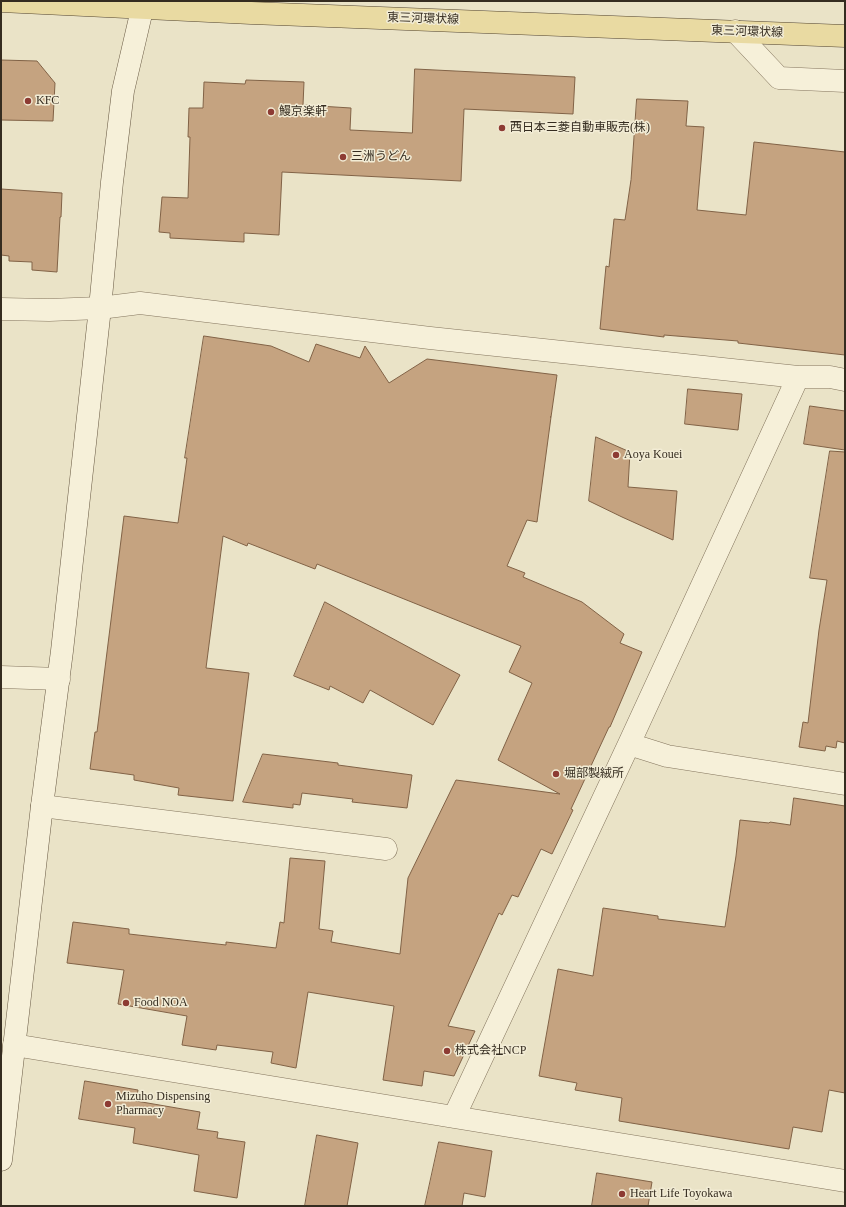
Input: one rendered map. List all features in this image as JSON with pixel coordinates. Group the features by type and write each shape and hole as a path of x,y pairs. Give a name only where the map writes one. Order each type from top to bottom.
{"main road":[{"name":"東三河環状線","path":"1,1 144,4 251,13 845,36"}],"street":[{"path":"1,1160 42,806 59,679 100,308 122,91 144,4"},
{"path":"735,31 779,78 845,81"},
{"path":"1,308 48,310 100,308 140,303 438,339 798,377 830,377 845,380"},
{"path":"454,1117 629,744 798,377"},
{"path":"1,677 59,679"},
{"path":"629,744 667,756 845,784"},
{"path":"42,806 386,849"},
{"path":"14,1045 845,1182"}],"building":[{"name":"KFC","path":"1,60 37,61 55,83 53,121 1,120"},
{"path":"415,69 575,77 573,114 464,109 461,181 282,172 279,235 244,233 244,242 170,238 170,233 159,232 162,197 188,198 190,137 188,137 189,108 203,108 204,82 245,84 246,80 304,82 303,105 351,108 350,130 412,133"},
{"path":"637,99 688,101 686,126 704,127 697,210 746,215 754,142 845,152 845,355 738,343 738,341 664,335 664,337 600,329 606,266 609,267 614,219 625,220 631,180"},
{"path":"1,189 62,193 57,272 32,270 32,262 9,261 9,256 1,255"},
{"path":"204,336 271,346 309,362 316,344 360,358 365,346 389,383 427,359 557,375 537,522 527,520 507,566 525,573 523,577 582,602 624,634 620,643 642,652 610,727 571,809 573,810 552,854 541,849 518,897 512,895 502,915 499,913 448,1026 475,1031 454,1076 424,1071 422,1086 383,1080 394,1006 308,992 296,1068 271,1063 273,1052 217,1045 216,1050 182,1045 187,1016 118,1004 124,970 67,963 73,922 129,929 129,934 226,945 226,942 276,948 280,922 284,923 290,858 325,861 319,929 333,931 331,942 400,954 408,878 456,780 560,794 498,760 532,683 509,672 521,646 317,564 315,569 248,543 247,546 223,536 206,668 249,673 233,801 178,795 179,788 134,780 134,775 90,769 95,732 97,732 124,516 178,523 187,458 185,458"},
{"path":"688,389 742,394 738,430 685,424"},
{"path":"810,406 845,411 845,450 804,444"},
{"path":"596,437 630,452 628,487 677,491 673,540 589,501"},
{"path":"830,451 845,452 845,743 837,741 836,748 826,746 825,751 799,747 803,722 808,723 819,630 827,580 810,578"},
{"path":"325,602 460,675 433,725 370,690 363,703 330,686 329,690 294,676"},
{"path":"263,754 338,763 338,765 412,775 407,808 352,802 353,799 302,793 300,805 293,804 293,808 243,802"},
{"path":"794,798 845,806 845,1093 829,1090 822,1132 793,1127 789,1149 619,1121 622,1098 575,1090 577,1083 539,1076 558,969 593,976 603,908 658,916 658,919 725,927 740,820 790,825"},
{"path":"85,1081 138,1090 136,1101 200,1112 197,1129 218,1132 217,1138 245,1142 237,1198 194,1191 199,1155 133,1143 135,1128 79,1119"},
{"path":"317,1135 358,1143 347,1206 305,1206"},
{"path":"439,1142 492,1151 485,1197 464,1193 462,1206 425,1206"},
{"name":"Heart Life Toyokawa","path":"597,1173 652,1182 648,1206 592,1206"}],"place":[{"name":"KFC","path":"28,101"},
{"name":"鰻京楽軒","path":"271,112"},
{"name":"西日本三菱自動車販売(株)","path":"502,128"},
{"name":"三洲うどん","path":"343,157"},
{"name":"Aoya Kouei","path":"616,455"},
{"name":"堀部製絨所","path":"556,774"},
{"name":"Food NOA","path":"126,1003"},
{"name":"株式会社NCP","path":"447,1051"},
{"name":"Mizuho Dispensing Pharmacy","path":"108,1104"},
{"name":"Heart Life Toyokawa","path":"622,1194"}]}
